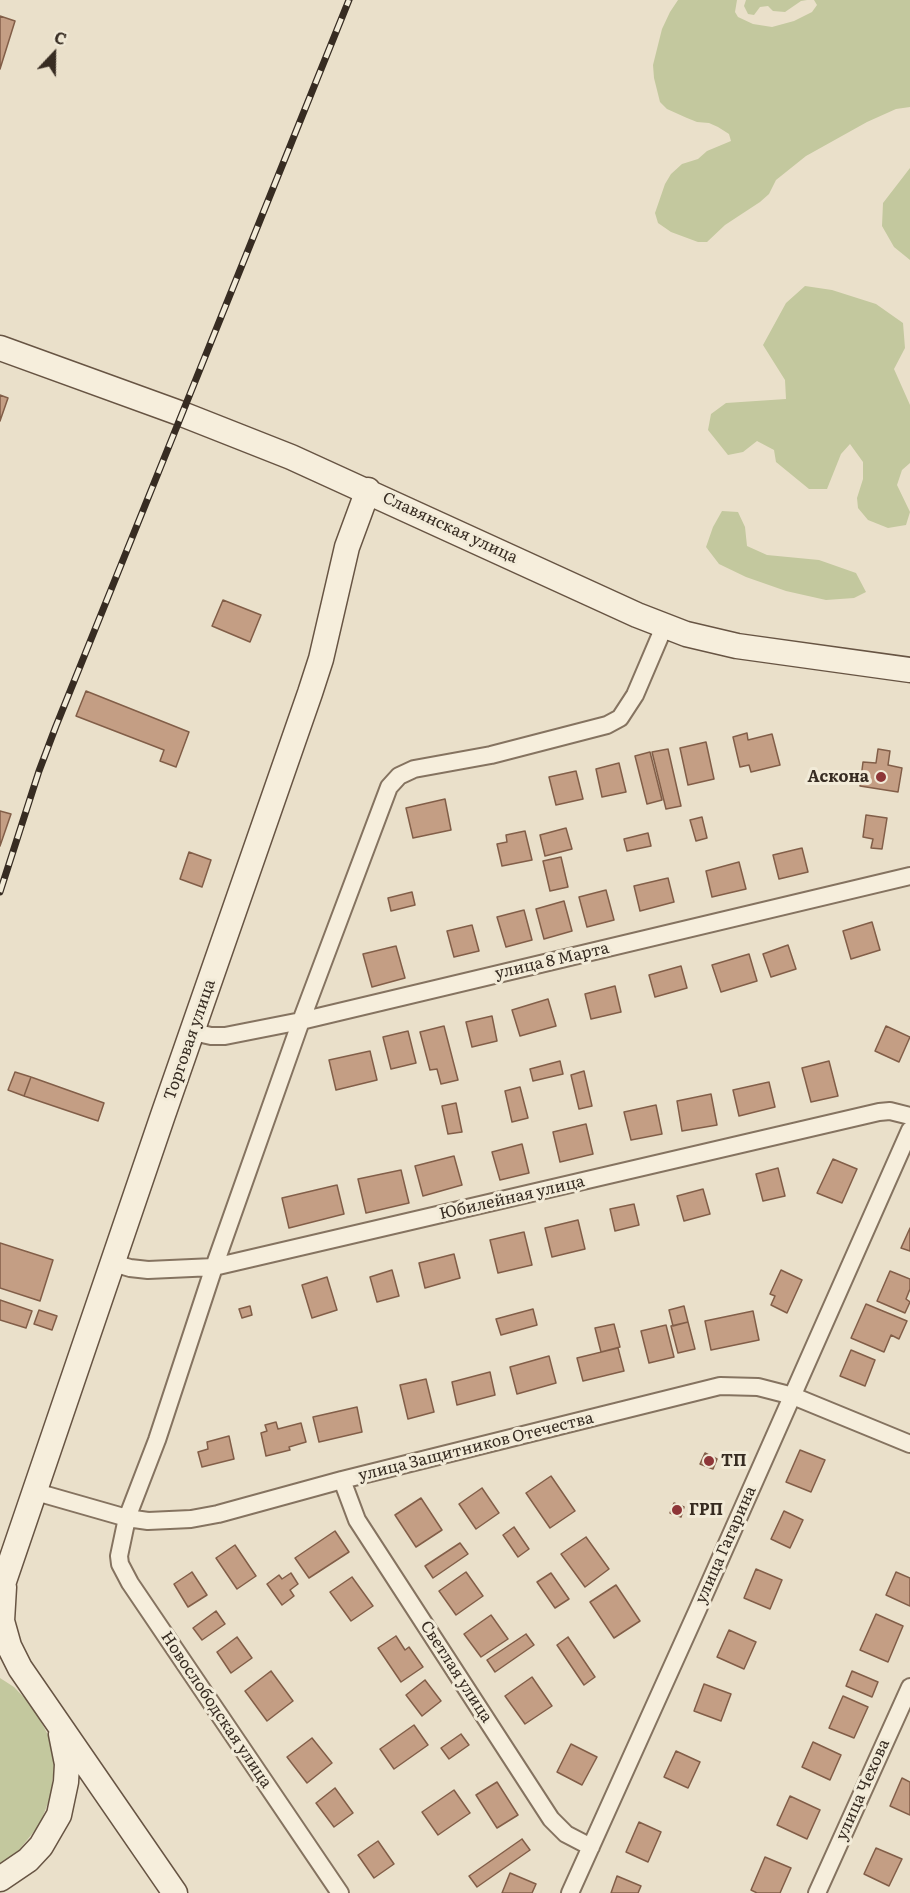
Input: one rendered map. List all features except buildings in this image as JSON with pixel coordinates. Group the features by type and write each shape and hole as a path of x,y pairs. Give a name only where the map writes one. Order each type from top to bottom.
{"street":[{"name":"Славянская улица","path":"0,348 229,432 368,490 664,627 737,646 910,670"},
{"name":"Торговая улица","path":"34,1689 20,1668 5,1633 1,1607 2,1590 310,693 324,648 344,556 368,490"},
{"name":"Новослободская улица","path":"340,1893 130,1583 120,1564 119,1556 127,1518 157,1440 214,1267 301,1021 389,787 399,776 414,769 491,755 607,725 620,717 635,695 664,627"},
{"name":"улица 8 Марта","path":"193,1032 225,1036 301,1021 910,876"},
{"name":"Юбилейная улица","path":"113,1263 148,1270 214,1267 879,1112 890,1111 910,1116"},
{"name":"улица Гагарина","path":"570,1893 910,1130"},
{"name":"улица Защитников Отечества","path":"36,1492 127,1518 148,1521 168,1521 218,1514 704,1388 739,1385 792,1396 910,1444"},
{"name":"Светлая улица","path":"342,1480 357,1520 551,1819 566,1834 591,1846"},
{"path":"0,1664 34,1689 175,1893"},
{"name":"улица Чехова","path":"817,1893 910,1687"},
{"path":"0,1879 13,1872 34,1853 51,1831 59,1815 64,1799 67,1764 62,1739 53,1715"}],"green space":[{"path":"678,0 737,0 735,12 738,17 753,24 772,27 794,21 812,12 817,5 814,0 910,0 910,107 896,109 867,122 806,156 776,180 769,194 760,202 725,225 707,242 698,242 671,232 658,223 655,213 671,174 682,164 698,159 707,151 731,141 729,134 718,127 687,118 667,109 660,102 653,65 662,29"},
{"path":"746,0 807,0 801,1 785,12 773,11 768,6 760,7 754,15 748,14 744,6"},
{"path":"910,168 910,260 894,247 882,226 883,203"},
{"path":"805,286 832,290 876,304 903,323 905,348 894,369 910,405 910,463 902,470 897,485 910,512 906,525 888,528 868,520 858,508 857,498 863,479 863,462 850,444 841,454 827,489 809,489 776,462 774,450 757,441 743,452 728,455 708,430 711,414 726,403 786,399 785,380 763,345 786,303"},
{"path":"722,511 738,512 745,527 747,546 767,555 819,560 856,573 866,592 854,598 826,600 786,591 746,577 719,564 706,547"},
{"path":"0,1678 14,1687 34,1708 48,1735 54,1765 51,1795 40,1824 19,1850 0,1864"}],"railway":[{"path":"0,892 56,726 349,0"}],"place":[{"name":"Аскона","path":"881,777"},
{"name":"ТП","path":"709,1461"},
{"name":"ГРП","path":"677,1510"}]}
